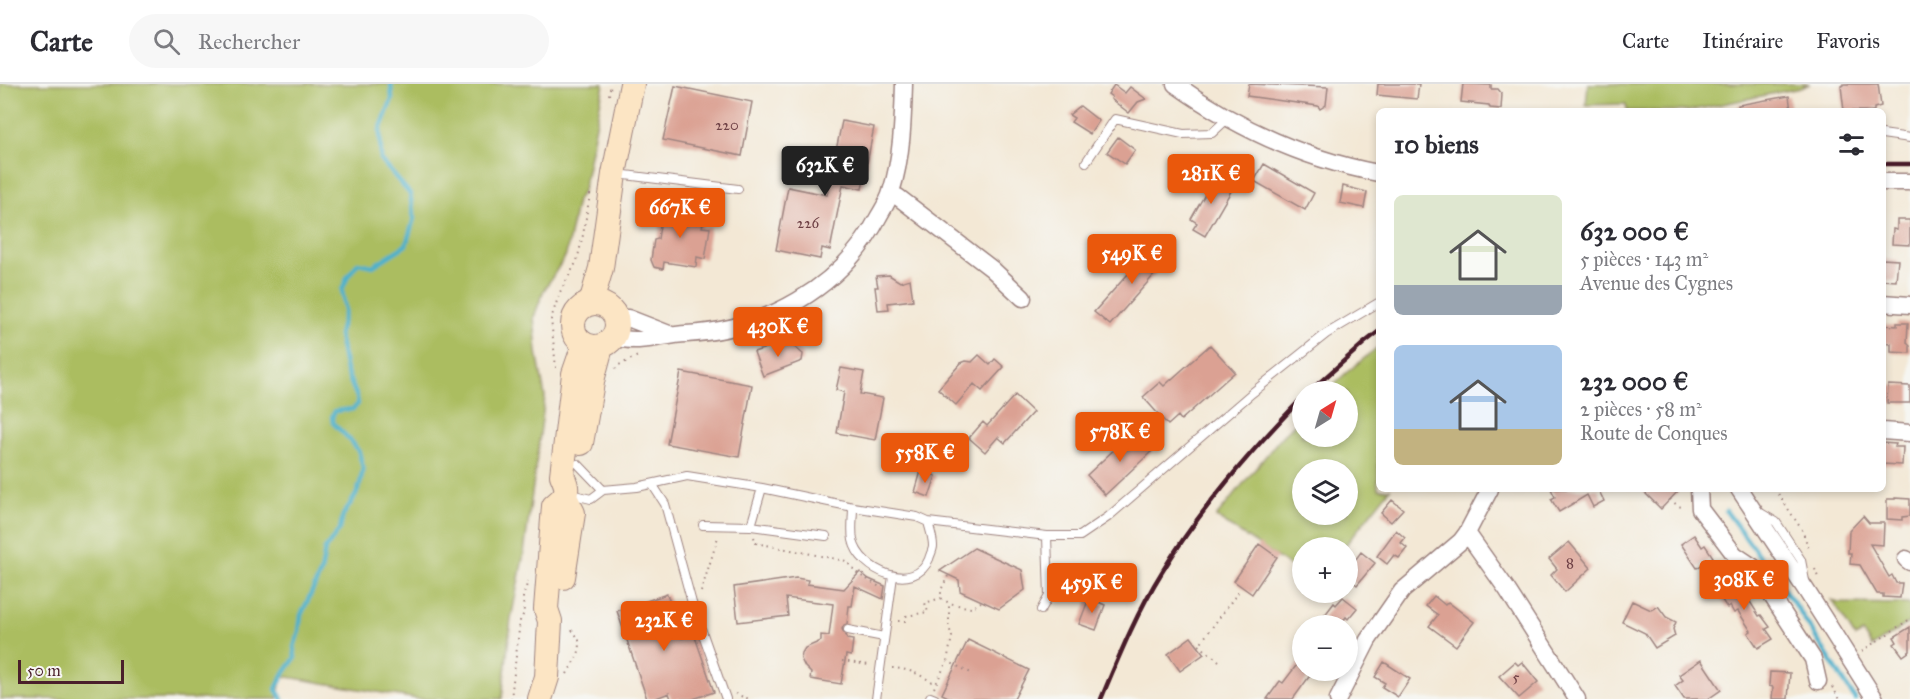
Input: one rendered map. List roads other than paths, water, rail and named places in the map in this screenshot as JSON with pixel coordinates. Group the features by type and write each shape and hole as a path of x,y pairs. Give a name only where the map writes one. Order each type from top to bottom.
{"main road":[{"path":"566,492 573,482 578,464 602,326 601,268 614,174 632,84"},
{"path":"546,692 550,621 557,616 573,513 562,475 574,374 602,326"}],"street":[{"path":"602,326 623,340 648,339 669,334 702,333 738,326 792,305 820,288 859,249 891,194 899,156 904,84"},
{"path":"1175,84 1227,119 1300,152 1333,163 1376,173"},
{"path":"1886,182 1910,182"},
{"path":"891,194 992,269 1023,298"},
{"path":"1886,303 1910,305"},
{"path":"1886,431 1910,433"},
{"path":"1342,698 1368,640 1402,591 1461,541 1488,492"},
{"path":"1699,492 1700,509 1736,555 1753,567 1813,659 1818,681"},
{"path":"1742,492 1813,586 1875,699"},
{"path":"1467,533 1506,588 1577,699"}],"lane":[{"path":"1086,162 1115,119 1183,134 1212,133 1227,119"},
{"path":"1886,135 1910,138"},
{"path":"614,174 738,189"},
{"path":"566,492 591,500 603,490 637,487 687,476 762,488 928,522 1047,536 1080,536 1097,526 1252,393 1326,333 1376,304"},
{"path":"578,464 603,490"},
{"path":"652,484 665,504 692,603 726,699"},
{"path":"751,526 762,488"},
{"path":"853,507 853,540 858,552 866,562 879,571 893,576 915,574 926,565 933,547 928,522"},
{"path":"703,525 751,526 826,536"},
{"path":"1041,610 1049,596 1047,536"},
{"path":"876,699 893,576"},
{"path":"848,630 884,637"}],"waterway":[{"path":"282,699 276,689 295,658 294,647 301,615 321,572 325,549 340,529 343,515 356,495 363,468 359,452 333,423 332,417 335,411 353,409 358,404 346,371 339,335 345,310 342,290 348,276 358,263 373,266 406,245 414,218 410,194 381,160 380,130 392,99 391,84"},
{"path":"1726,511 1796,606 1855,699"}],"railway":[{"path":"1886,164 1910,164"},
{"path":"1321,381 1376,334"},
{"path":"1101,699 1136,618 1177,548 1227,481 1292,409"}]}
